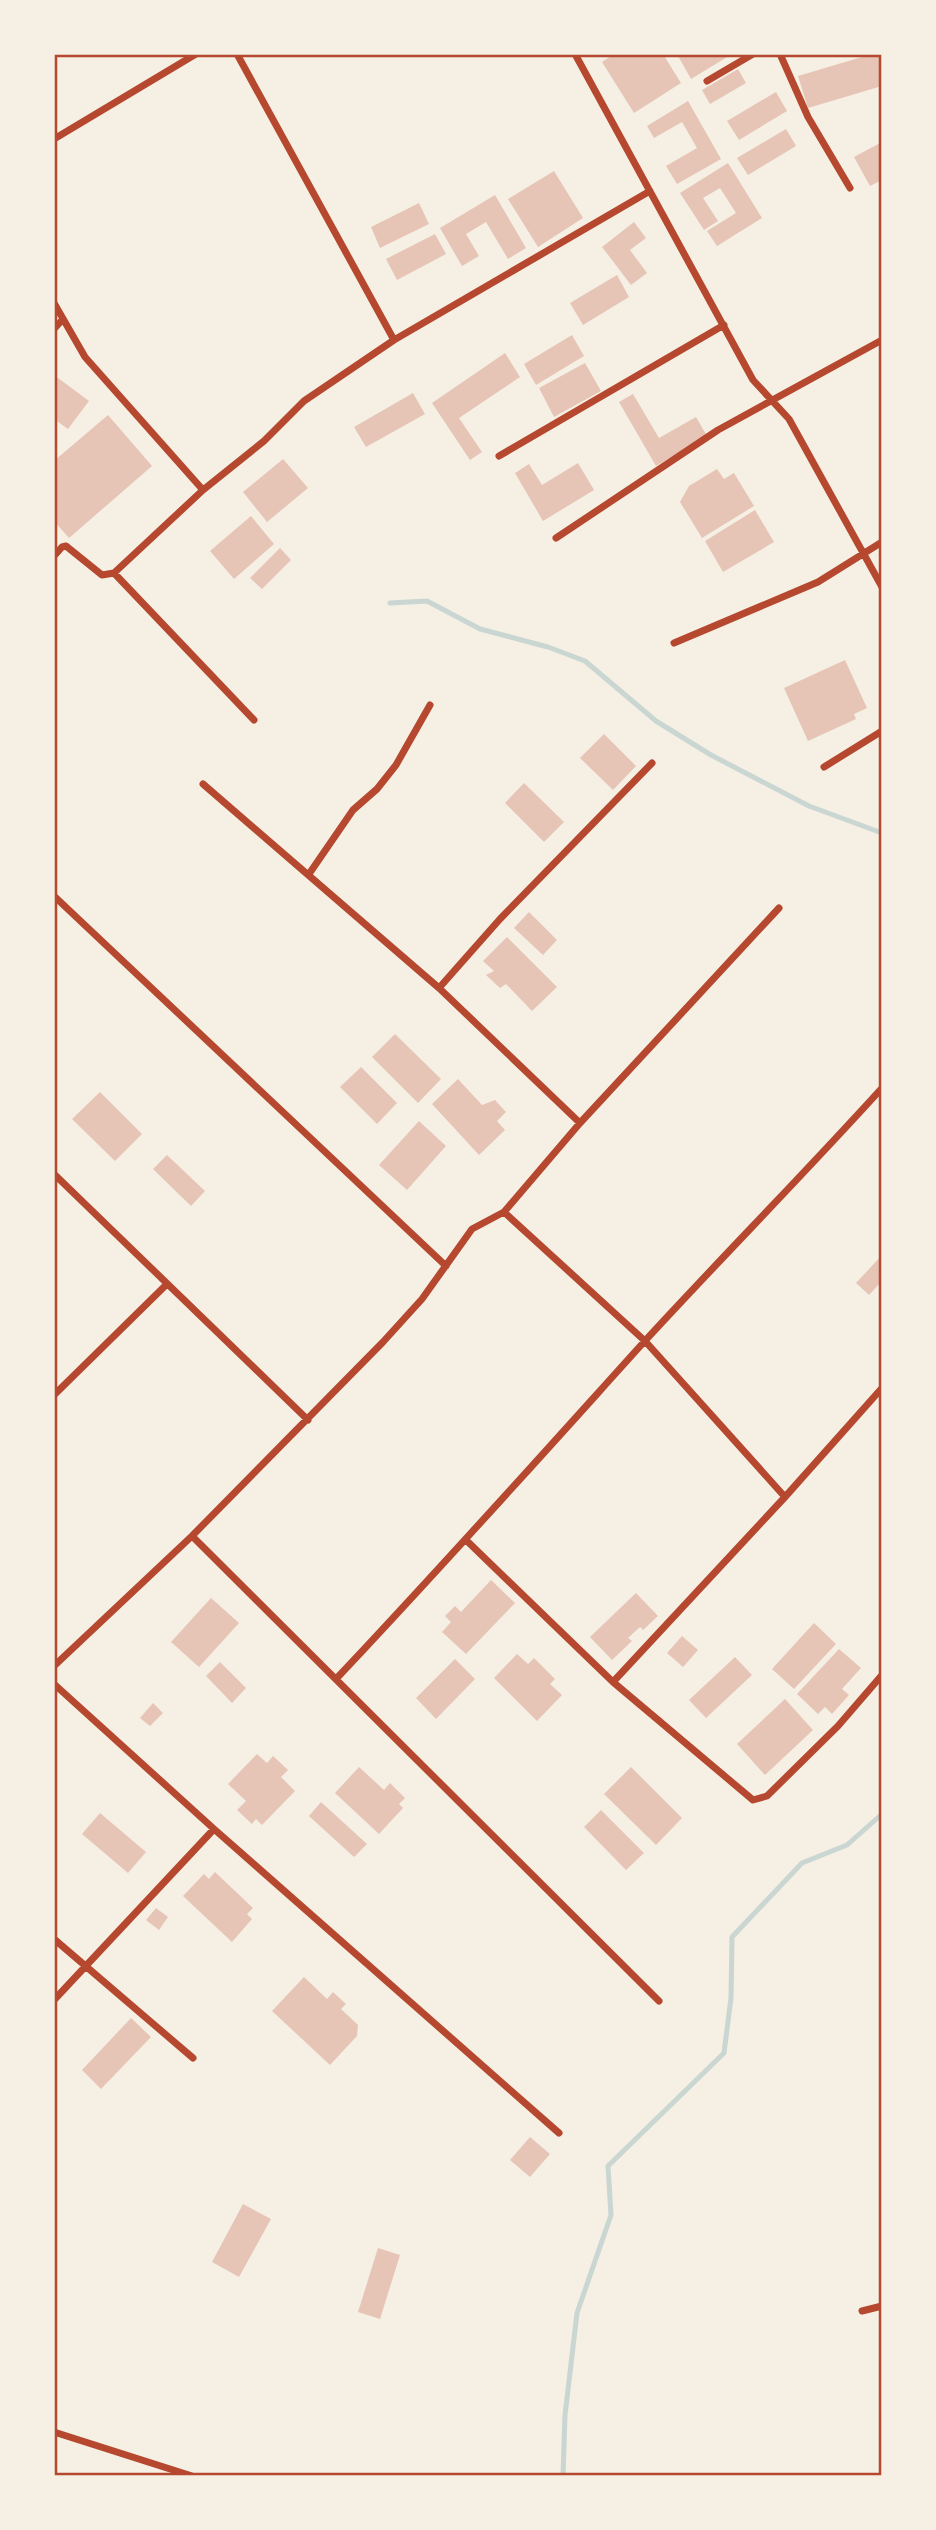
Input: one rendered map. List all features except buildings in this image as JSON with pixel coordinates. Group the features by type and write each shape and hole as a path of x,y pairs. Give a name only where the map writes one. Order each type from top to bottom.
{"street":[{"path":"54,139 196,54"},
{"path":"237,54 394,340"},
{"path":"707,80 753,54"},
{"path":"780,54 808,117 850,188"},
{"path":"579,55 752,380 789,419 882,587"},
{"path":"54,556 66,547 102,575 114,573 203,489 264,441 304,401 394,340 650,191"},
{"path":"54,303 85,357 203,489"},
{"path":"54,329 63,319"},
{"path":"499,456 724,325"},
{"path":"556,538 718,430 882,340"},
{"path":"674,643 818,582 882,542"},
{"path":"114,573 254,720"},
{"path":"309,874 353,810 377,789 397,765 430,705"},
{"path":"824,767 882,731"},
{"path":"439,988 500,919 652,762"},
{"path":"204,784 439,988 580,1123"},
{"path":"54,896 446,1266"},
{"path":"54,1666 192,1536 383,1342 446,1266 471,1229 504,1212 580,1123 779,908"},
{"path":"336,1679 467,1541 645,1341 775,1206 882,1088"},
{"path":"54,1174 308,1420"},
{"path":"504,1212 645,1341 785,1497"},
{"path":"54,1395 167,1284"},
{"path":"612,1682 785,1497 882,1388"},
{"path":"192,1536 659,2001"},
{"path":"467,1541 612,1682 753,1800 767,1796 838,1727 882,1675"},
{"path":"54,1684 559,2133"},
{"path":"54,2000 214,1829"},
{"path":"54,1939 192,2058"},
{"path":"862,2311 882,2306"},
{"path":"54,2432 192,2476"}],"waterway":[{"path":"390,603 427,601 480,629 548,647 585,661 656,721 711,755 809,806 882,833"},
{"path":"563,2476 565,2415 577,2313 611,2215 608,2166 724,2053 731,1998 732,1937 802,1863 847,1845 882,1814"}]}
